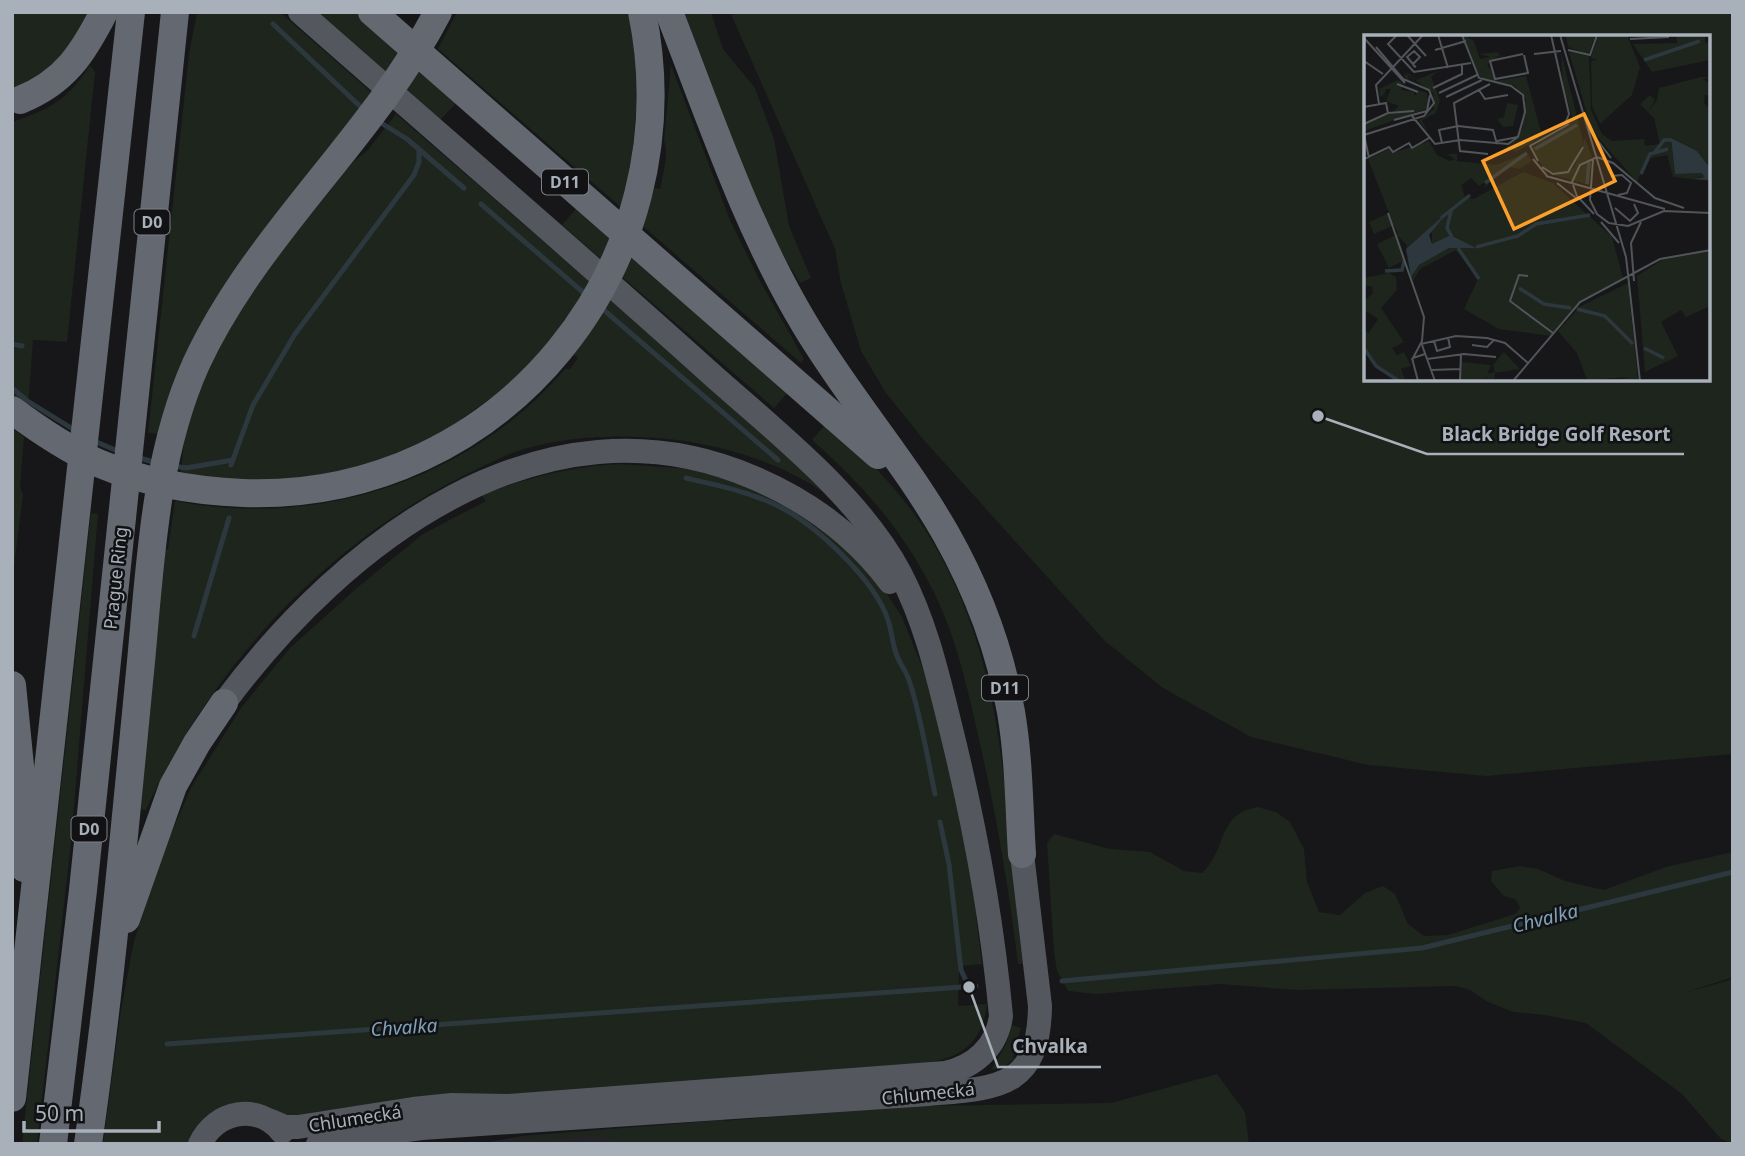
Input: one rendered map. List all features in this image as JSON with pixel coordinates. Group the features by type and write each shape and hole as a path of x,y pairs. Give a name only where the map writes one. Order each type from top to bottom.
{"highway":[{"path":"16,101 50,86 62,76 83,48 104,12"},
{"name":"D0","path":"12,1098 131,12"},
{"name":"D11","path":"372,12 851,430 902,480 945,532"},
{"path":"88,1144 156,524 169,445 178,414 195,368 229,304 394,85 438,12"},
{"path":"12,410 68,448 99,463 133,475 205,491 253,494 302,491 373,476 441,448 520,393 563,347 597,299 619,255 635,212 647,156 651,92 642,12"},
{"path":"669,12 728,162 782,284 838,377 945,532"},
{"name":"Prague Ring","path":"53,1144 83,890 175,13"},
{"name":"Chlumecká","path":"945,532 983,612 1000,665 1011,713 1023,854"},
{"path":"12,685 21,776 27,972"},
{"path":"108,975 150,846 173,786 224,702"}],"main road":[{"path":"300,12 633,303 846,499 879,540 904,582 920,616 941,690"},
{"path":"224,702 302,610 356,561 418,517 469,488 511,470 550,458 610,451 659,452 706,460 793,496 826,518 867,554 890,583 915,625 941,690"},
{"name":"Chlumecká","path":"200,1144 212,1126 226,1117 250,1114 285,1127 298,1128 452,1105 522,1105 910,1076 956,1070 974,1062 993,1041 1001,1016 982,870 969,801 941,690"},
{"name":"Chlumecká","path":"318,1144 343,1138 422,1128 928,1094 980,1088 1004,1082 1024,1068 1033,1052 1039,1031 1038,990 1023,854"},
{"path":"271,1121 288,1144"}],"shaded area":[{"path":"12,12 94,12 58,67 12,92"},
{"path":"197,12 280,12 371,92 160,434 148,433 189,54"},
{"path":"317,12 358,12 459,100 440,120"},
{"path":"457,12 631,12 639,77 630,182 660,189 666,158 664,140 671,65 730,220 759,279 804,359 801,363 438,49"},
{"path":"684,12 711,12 723,49 755,88 774,139 789,226 811,278 800,283 774,241 754,197"},
{"path":"730,12 1733,12 1733,754 1486,776 1368,765 1251,737 1163,688 1105,641 923,439 886,393 861,351 841,283 835,249"},
{"path":"90,65 95,72 67,342 33,340 28,408 12,395 12,122 57,102 74,87"},
{"path":"396,114 781,447 826,494 792,474 755,458 716,447 658,438 600,437 561,441 524,449 492,462 410,506 362,539 317,576 275,617 202,709 172,758 146,810 139,809 164,550 168,549 175,501 229,508 283,508 336,501 388,487 438,467 484,440 527,408 565,369 570,369 578,358 552,339 519,378 442,433 363,467 279,482 180,476 186,429 200,386 235,317 304,222"},
{"path":"580,204 791,389 774,408 562,225"},
{"path":"828,421 885,478 915,515 947,567 970,621 998,732 1023,964 1018,964 991,795 970,699 953,639 938,601 918,563 892,524 846,471 812,440"},
{"path":"12,428 24,437 20,487 23,495 12,583"},
{"path":"620,464 691,469 735,480 818,522 876,577 902,617 927,679 969,859 982,964 959,966 958,1006 987,1004 983,1023 976,1037 955,1055 892,1068 320,1111 293,1117 265,1108 190,1144 103,1144 121,1010 134,941 160,858 192,786 241,708 290,648 358,587 423,534 486,501 481,495 549,474"},
{"path":"91,513 98,514 71,843 37,1144 22,1144"},
{"path":"1258,807 1276,812 1290,822 1304,849 1307,882 1319,912 1340,915 1365,893 1383,886 1395,894 1408,924 1424,936 1448,935 1515,914 1520,908 1515,899 1504,896 1491,881 1492,871 1520,866 1538,869 1565,881 1604,890 1666,867 1733,852 1733,977 1684,993 1733,979 1733,1144 1721,1139 1682,1094 1586,1023 1513,1012 1488,1002 1470,990 1456,986 1297,990 1220,984 1096,994 1068,991 1057,971 1054,952 1047,843 1054,834 1110,849 1150,852 1184,871 1202,873 1216,854 1235,817"},
{"path":"1012,1025 1021,1028 1013,1057 1015,1058 1004,1067 991,1070 1006,1044"},
{"path":"1217,1074 1245,1112 1249,1144 632,1144 593,1135 543,1141 521,1137 519,1144 504,1144 523,1136 917,1106 1111,1103"},
{"path":"723,1120 728,1144 479,1144 523,1136"}],"waterway":[{"path":"273,24 365,111"},
{"path":"378,121 407,139 464,188"},
{"path":"231,465 253,405 295,334 414,175 419,162 419,149"},
{"path":"481,204 585,294"},
{"path":"598,305 778,460"},
{"path":"12,344 22,346"},
{"path":"12,388 26,400 76,431"},
{"path":"94,441 120,452"},
{"path":"136,457 157,463"},
{"path":"174,466 186,468 233,460"},
{"path":"686,478 733,489 793,514 826,539 871,588 888,620 895,651 909,680 935,794"},
{"path":"194,636 229,518"},
{"path":"940,822 949,864 961,970 969,987"},
{"name":"Chvalka","path":"1062,981 1422,948 1733,872"},
{"name":"Chvalka","path":"167,1044 976,986"}],"place":[{"name":"Black Bridge Golf Resort","path":"1318,416"},
{"name":"Chvalka","path":"969,987"}]}
